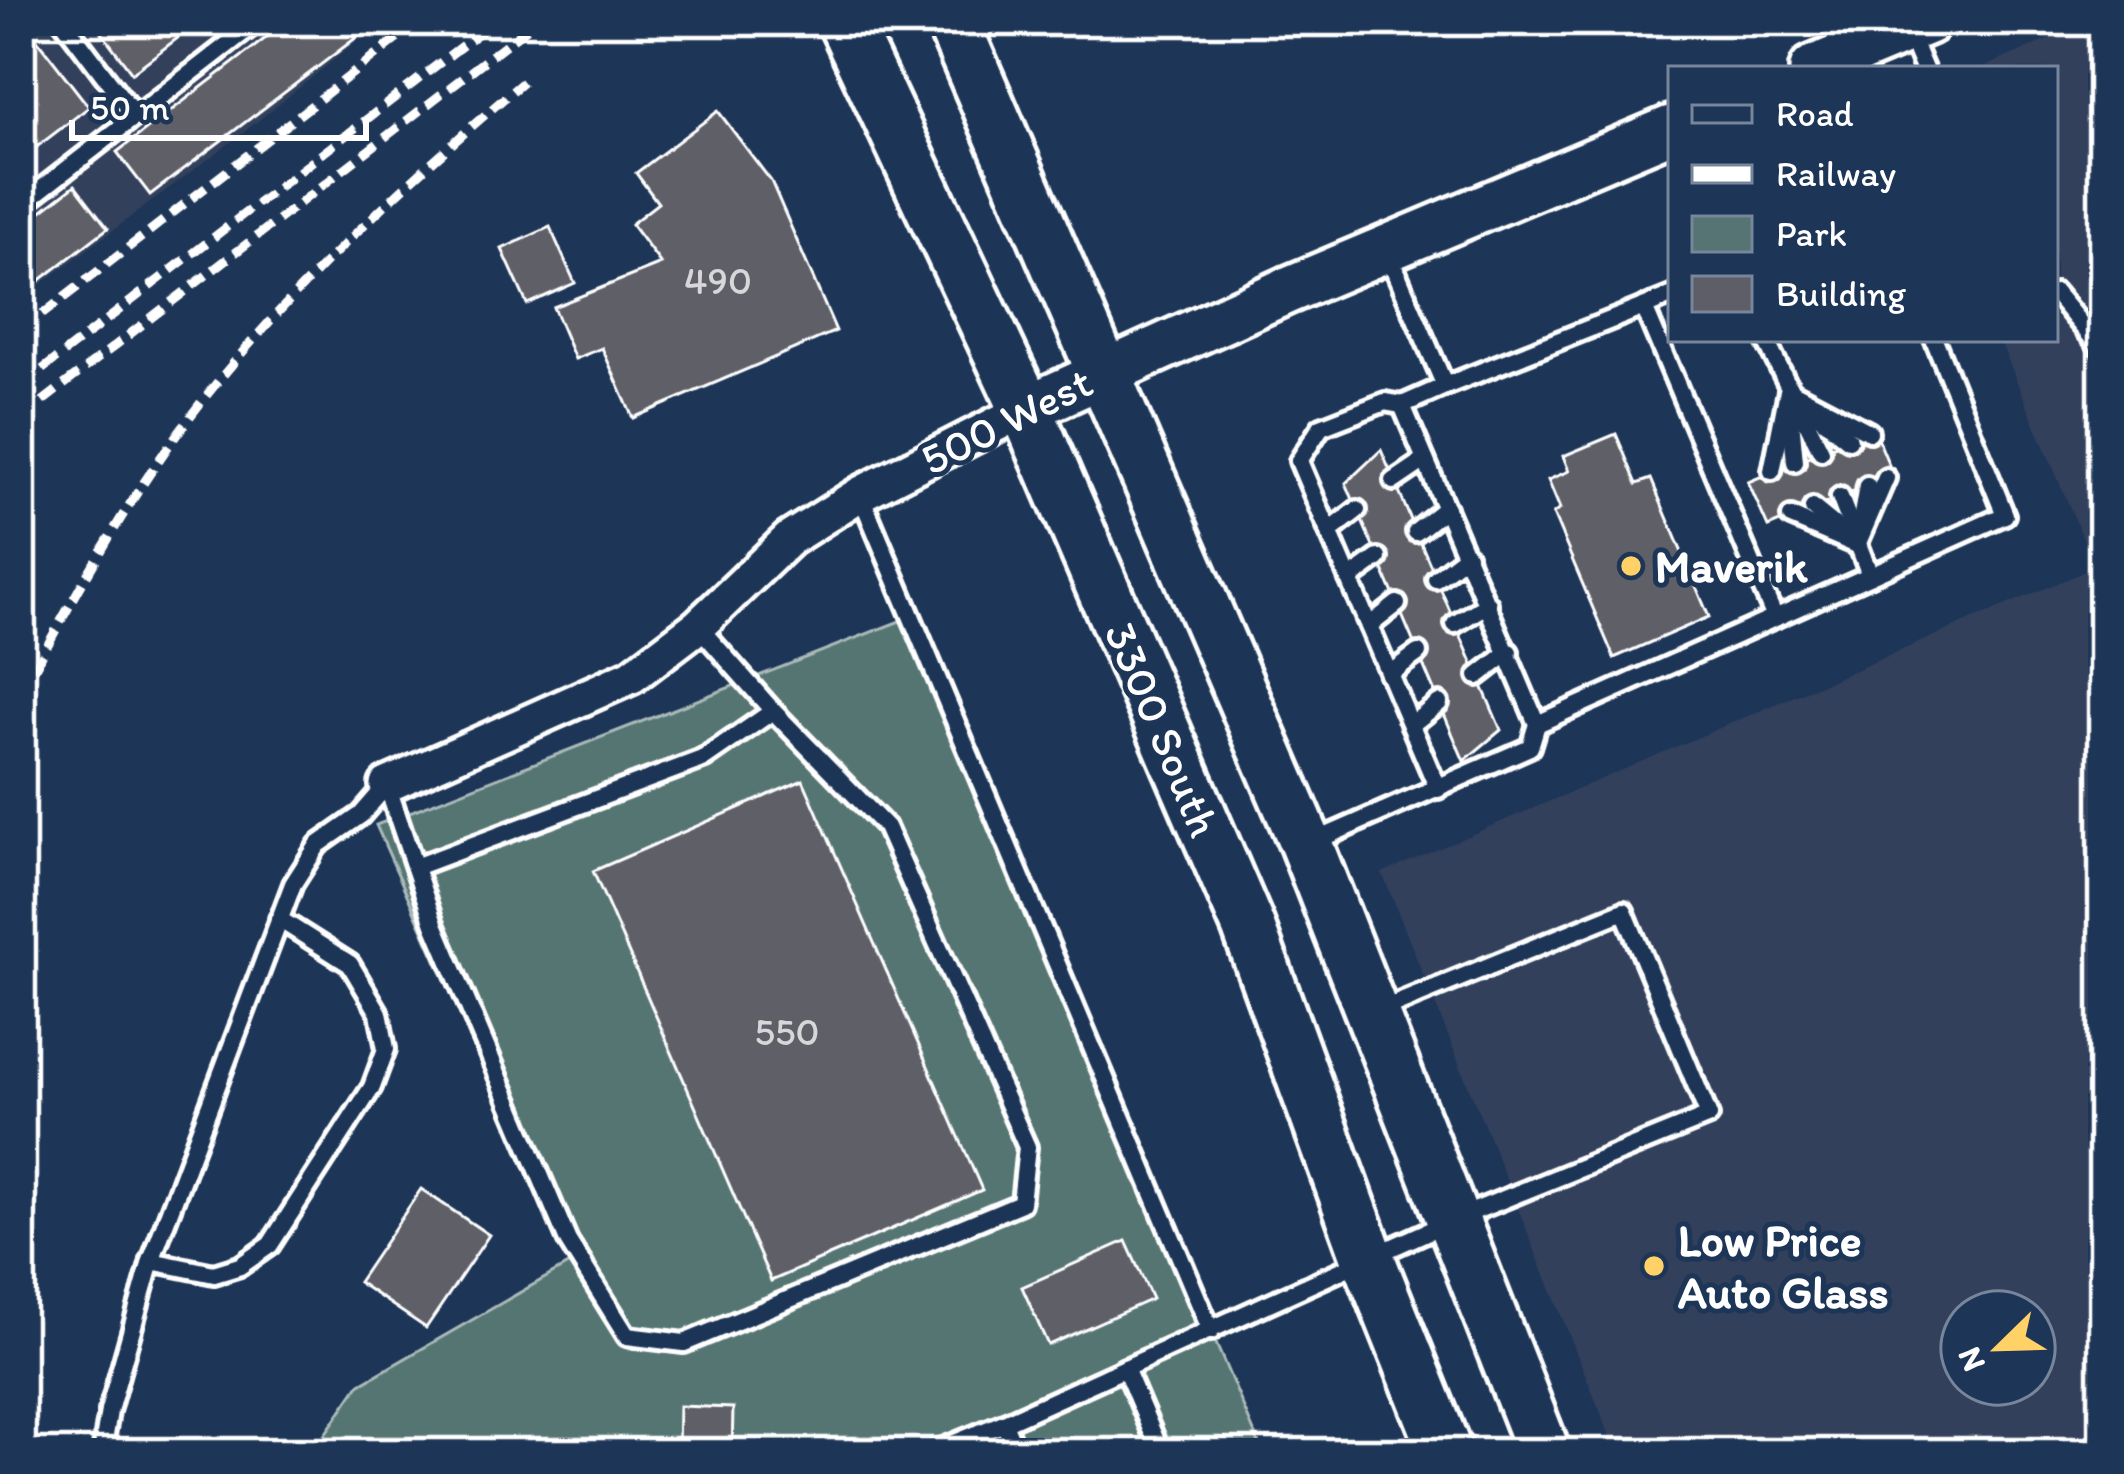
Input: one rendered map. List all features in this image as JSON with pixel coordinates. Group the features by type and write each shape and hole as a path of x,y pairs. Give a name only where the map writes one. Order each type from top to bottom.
{"main road":[{"name":"3300 South","path":"844,21 1026,409 1248,926 1368,1258 1446,1453"},
{"name":"3300 South","path":"952,21 1306,844 1544,1453"},
{"path":"1825,66 1920,40"},
{"name":"500 West","path":"1026,409 1386,248 1668,130"}],"street":[{"name":"500 West","path":"386,785 632,676 698,626 789,538 860,494 1026,409"}],"lane":[{"path":"64,21 135,116"},
{"path":"21,205 258,21"},
{"path":"1386,248 1445,386"},
{"path":"1438,789 1299,460 1322,427 1385,402 1402,405 1668,297"},
{"path":"2058,297 2103,351"},
{"path":"1644,307 1775,618"},
{"path":"1766,342 1822,451"},
{"path":"1537,724 2005,514 1935,342"},
{"path":"1788,390 1869,431"},
{"path":"1788,390 1850,440"},
{"path":"1788,390 1795,462"},
{"path":"1772,471 1788,390"},
{"path":"1306,844 1530,747 1537,724 1402,405"},
{"path":"1394,481 1425,460"},
{"path":"1857,545 1886,478"},
{"path":"1857,545 1868,486"},
{"path":"860,494 1211,1330"},
{"path":"1840,497 1870,575"},
{"path":"1416,532 1446,508"},
{"path":"1814,508 1857,545"},
{"path":"1329,532 1358,510"},
{"path":"1791,517 1857,545"},
{"path":"1436,579 1467,554"},
{"path":"1349,579 1378,558"},
{"path":"1369,626 1397,604"},
{"path":"1455,625 1488,604"},
{"path":"386,785 434,924 568,1241 627,1336 684,1343 1021,1202 1027,1148 886,826 698,626"},
{"path":"1478,676 1509,652"},
{"path":"1389,674 1418,653"},
{"path":"1411,725 1439,703"},
{"path":"416,867 705,758 773,711"},
{"path":"102,1453 109,1411 151,1261 292,884 318,845 361,815 386,785"},
{"path":"931,1453 1455,1220 1709,1116 1624,911 1373,1013"},
{"path":"151,1261 214,1274 240,1266 270,1245 372,1087 386,1048 379,1013 350,964 279,919"},
{"path":"1125,1368 1161,1453"},
{"path":"1004,1423 1016,1453"}],"shaded area":[{"path":"21,21 382,21 243,133 21,299"},
{"path":"2092,21 2103,21 2103,1453 1617,1453 1382,873 2095,567 2000,342 2058,342 2058,66 1986,66"}],"green space":[{"path":"905,619 1263,1453 312,1453 359,1385 571,1263 376,825"}],"building":[{"path":"93,21 200,21 132,73"},
{"path":"288,21 378,21 150,195 117,152"},
{"path":"34,36 89,107 21,159 21,46"},
{"path":"718,111 771,181 836,331 633,418 602,348 575,359 553,307 661,264 631,224 658,203 636,173"},
{"path":"75,185 108,228 21,295 21,227"},
{"path":"550,227 575,283 527,304 502,249"},
{"name":"Maverik","path":"1874,429 1893,475 1768,527 1748,482"},
{"name":"Maverik","path":"1616,434 1637,484 1651,479 1709,617 1614,658 1553,514 1560,509 1548,480 1569,471 1563,456"},
{"path":"1381,450 1501,730 1464,761 1346,483"},
{"path":"803,780 982,1190 771,1281 593,871"},
{"path":"421,1189 489,1235 426,1328 358,1282"},
{"path":"1126,1241 1152,1299 1048,1345 1022,1287"},
{"path":"679,1406 733,1408 732,1453 678,1453"}],"railway":[{"path":"21,331 420,21"},
{"path":"21,386 494,21"},
{"path":"21,418 536,21"},
{"path":"21,693 126,510 235,361 353,236 523,82"}],"place":[{"name":"Maverik","path":"1631,566"},
{"name":"Low Price Auto Glass","path":"1654,1266"}]}
